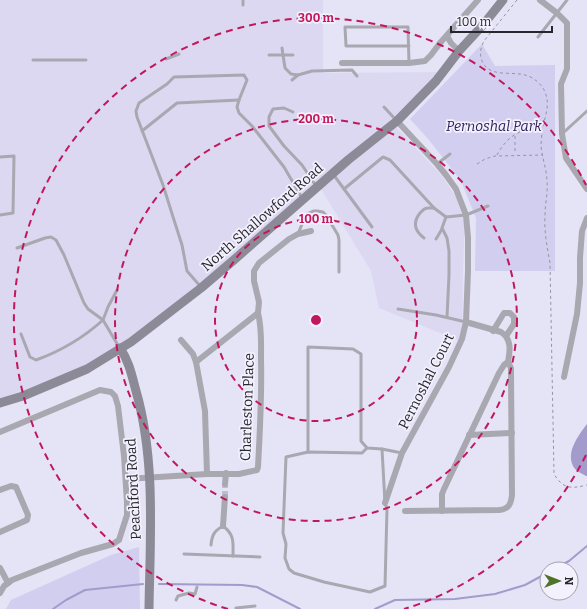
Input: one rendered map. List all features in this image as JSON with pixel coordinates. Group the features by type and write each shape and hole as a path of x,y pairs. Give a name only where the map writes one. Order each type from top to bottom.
{"street":[{"path":"342,63 409,63 425,61 478,0"},
{"name":"North Shallowford Road","path":"0,403 23,396 88,369 131,342 201,288 348,160 397,121 436,81 459,51 503,0"},
{"path":"540,0 567,23 567,69 561,84 562,134 566,158 587,189"},
{"path":"447,36 451,43 459,51"},
{"name":"Pernoshal Court","path":"385,503 402,454 449,367 462,338 466,322 468,238 466,215 456,190 446,175 397,121"},
{"path":"564,377 577,314 582,231 587,218"},
{"name":"Charleston Place","path":"126,479 226,473 239,474 257,470 262,381 260,320 258,313 259,302 254,281 254,271 259,263 289,239 298,234 311,231"},
{"name":"Charleston Place","path":"196,362 258,313"},
{"path":"493,331 504,313 510,313 514,317 514,324 506,336"},
{"path":"405,511 504,510 511,502 511,376 508,362 510,344 508,338 501,332 493,331 466,322"},
{"path":"181,340 193,354 196,362 205,410 207,474"},
{"name":"Peachford Road","path":"120,348 126,357 131,370 140,404 146,440 150,478 148,609"},
{"path":"442,511 442,494 444,489 501,369 508,362"},
{"path":"0,432 100,390 111,392 115,396 118,406 127,502 127,515 118,540 113,544 81,553 12,580 4,586 0,593"},
{"path":"469,435 512,434"},
{"name":"Charleston Place","path":"225,484 226,473"},
{"path":"0,490 11,486 16,487 28,515 27,520 0,532"},
{"path":"223,526 225,497"},
{"path":"0,568 8,583"}],"lane":[{"path":"243,0 243,5"},
{"path":"538,37 568,0"},
{"path":"408,46 346,46 346,27 408,27 409,63"},
{"path":"282,48 285,68 291,74 298,75"},
{"path":"166,59 178,54"},
{"path":"270,55 293,54"},
{"path":"33,60 86,60"},
{"path":"292,80 298,75 312,71 352,70 356,76"},
{"path":"201,288 187,271 182,246 163,185 137,117 136,111 139,103 167,84 174,77 244,75 246,80 237,107 240,113 284,167 303,200"},
{"path":"142,131 177,103 239,100"},
{"path":"384,107 397,121"},
{"path":"293,112 284,108 273,109 269,117 269,126 284,146 302,165 317,187"},
{"path":"562,134 587,111"},
{"path":"437,164 450,154"},
{"path":"0,157 14,156 13,213 0,215"},
{"path":"344,189 383,157 390,160 434,208 446,217 466,215 488,206"},
{"path":"332,174 372,227"},
{"path":"424,238 416,230 416,218 423,210 434,208"},
{"path":"298,234 307,214 314,211 323,212 338,235 339,272"},
{"path":"436,239 446,217"},
{"path":"442,228 447,238 449,250 447,317"},
{"path":"17,248 45,238 51,237 56,240 64,255 84,303 88,309 103,320 120,348"},
{"path":"21,334 30,357 36,360 46,357 76,342 103,320 117,290"},
{"path":"398,309 447,317 466,322"},
{"path":"308,452 308,347 353,349 361,354 361,441 367,448 382,449 402,454"},
{"path":"367,448 362,453 308,452 286,457 282,533 286,544 285,558 289,569 294,573 324,582 370,592 385,586 387,509 385,503 382,449"},
{"path":"212,545 214,534 217,529 223,526 229,530 232,535 233,556"},
{"path":"184,554 260,557"},
{"path":"176,600 178,596 189,593 195,594 197,587"},
{"path":"236,608 255,606"}],"path":[{"path":"517,0 484,41 480,48 480,54 486,67 493,72 526,75 535,79 542,87 546,95 548,105 542,130 541,146 548,180 545,236 550,263 554,474 563,486 576,488 587,485"},
{"path":"497,155 503,145 515,135 523,131 542,130"},
{"path":"515,135 515,155"},
{"path":"477,164 485,159 497,155 543,155"}],"shaded area":[{"path":"0,0 323,0 323,73 443,72 393,124 442,176 465,210 462,342 379,308 371,271 318,184 174,305 125,350 0,402"},
{"path":"587,424 586,476 575,469 571,457 576,440"}],"green space":[{"name":"Pernoshal Park","path":"482,44 495,66 555,65 555,271 475,271 476,218 461,181 429,140 410,119"},
{"path":"139,547 140,609 6,609 11,600 111,555"}],"waterway":[{"path":"569,561 587,546"},
{"path":"375,609 395,600 455,599 495,594 525,585 539,577"},
{"path":"53,609 85,590 143,584"},
{"path":"159,584 242,585 257,587 300,609"}],"tunnel":[{"path":"225,484 225,497"}]}
